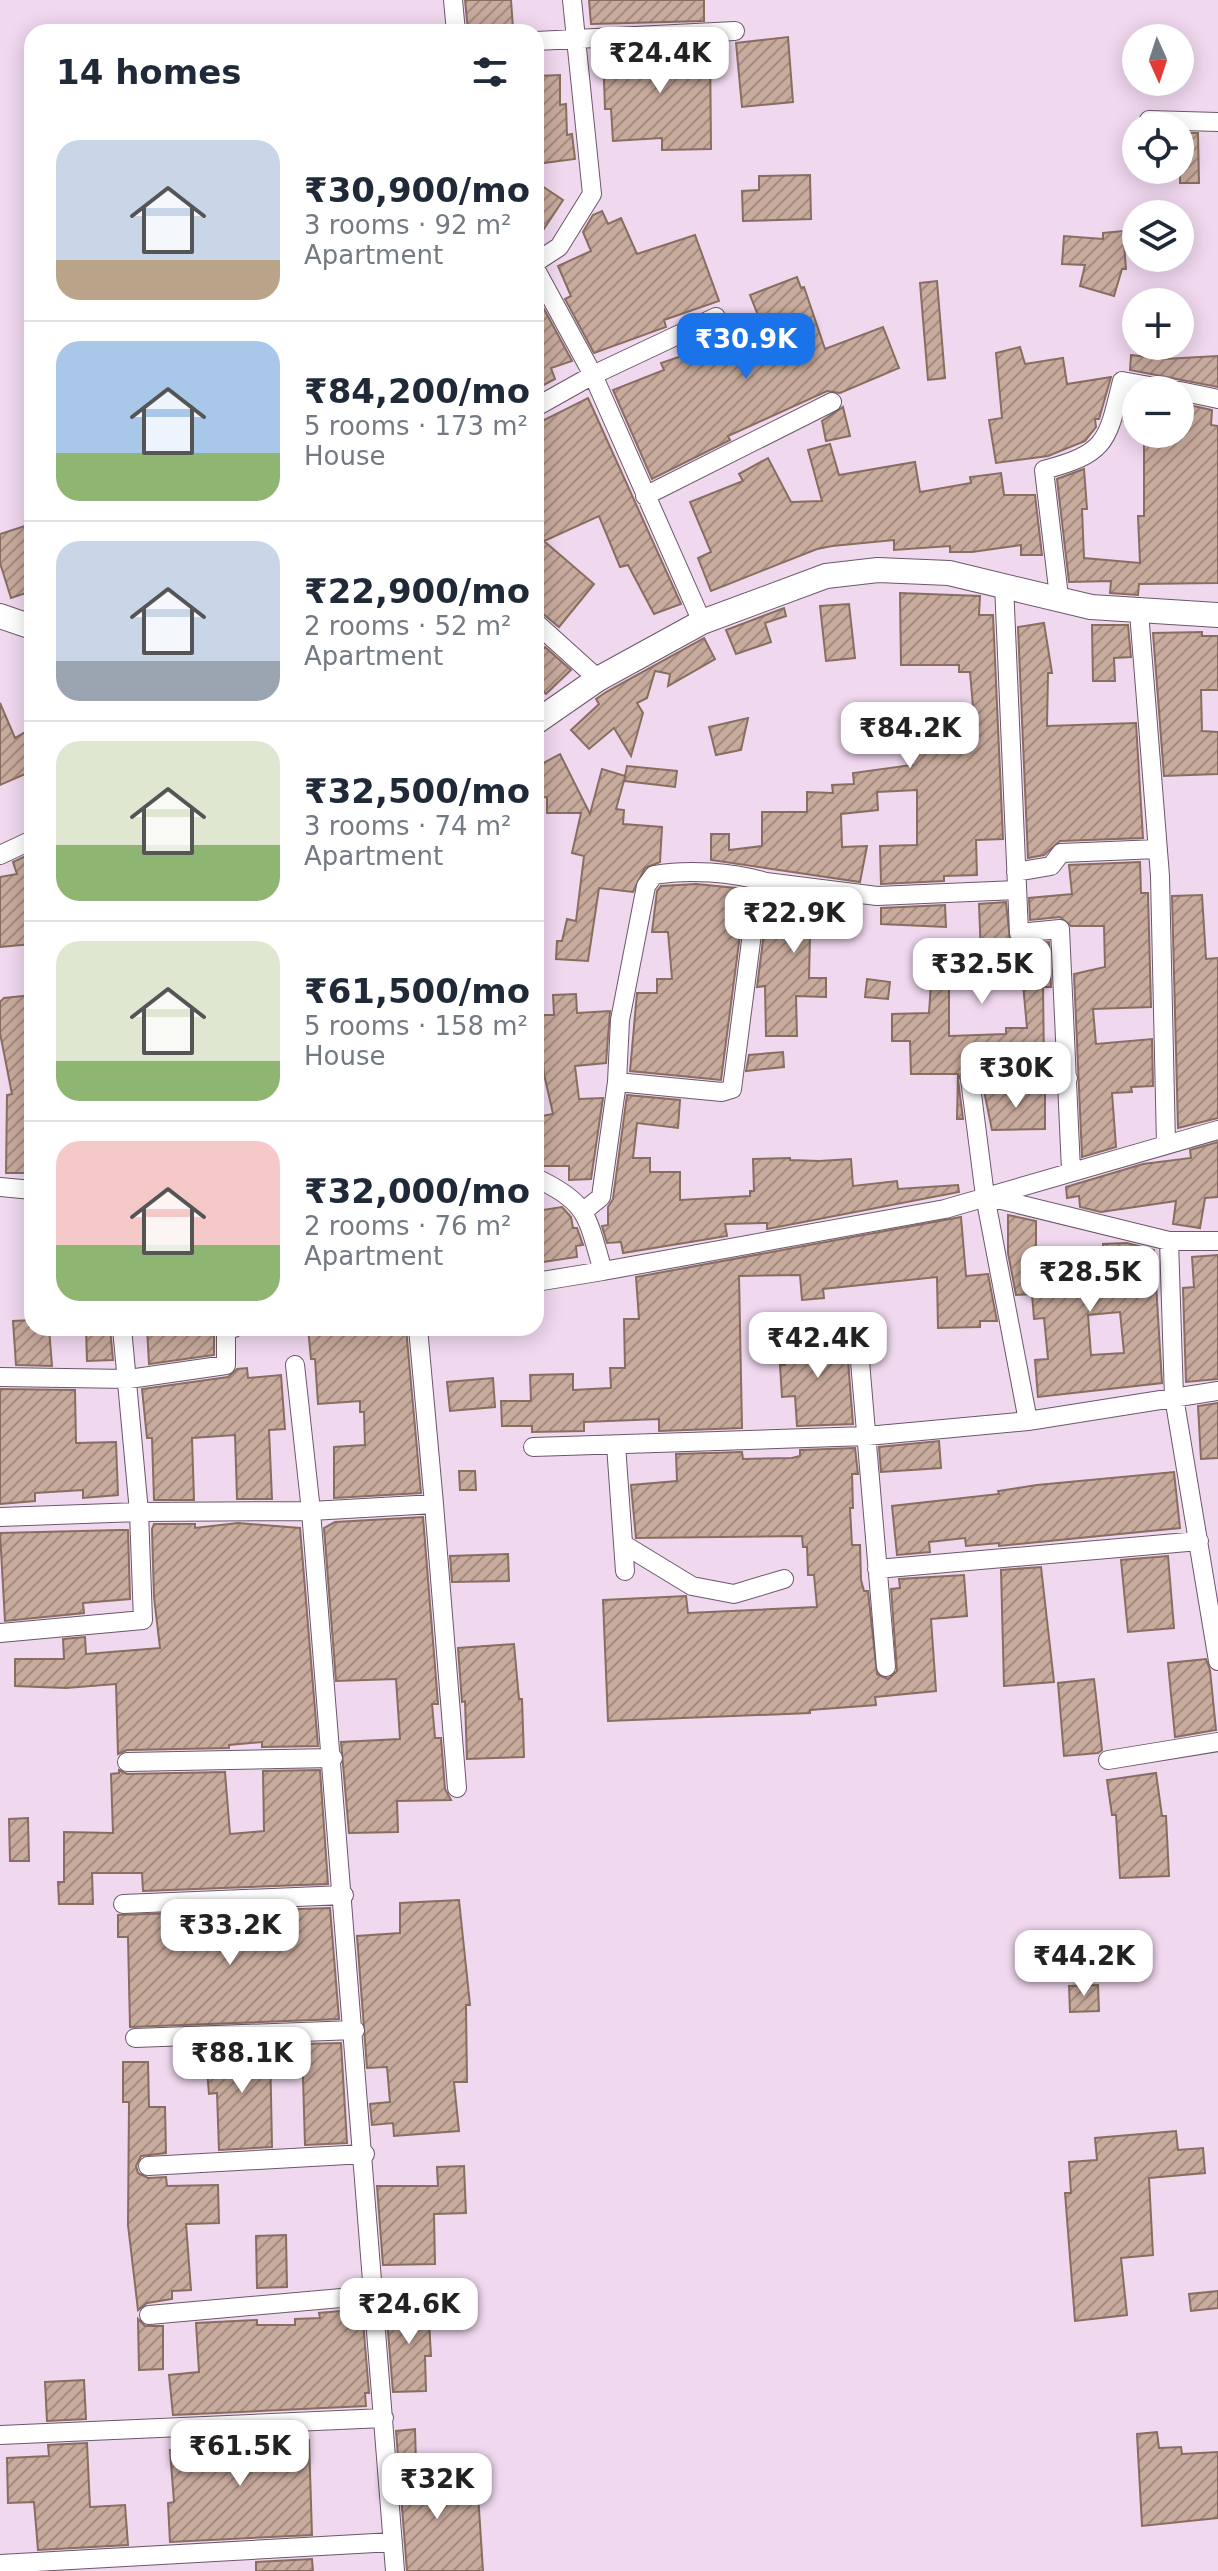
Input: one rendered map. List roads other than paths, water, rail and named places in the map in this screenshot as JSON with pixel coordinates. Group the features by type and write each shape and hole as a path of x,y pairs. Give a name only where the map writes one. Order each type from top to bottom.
{"street":[{"path":"453,0 455,24"},
{"path":"544,257 559,247 592,194 572,0"},
{"path":"544,40 735,31"},
{"path":"1194,121 1218,122"},
{"path":"544,285 593,375 702,622"},
{"path":"544,403 593,375 716,317"},
{"path":"1059,597 1044,470 1080,461 1108,438 1122,381"},
{"path":"1194,394 1218,399"},
{"path":"645,496 832,402"},
{"path":"544,716 598,679 702,622 826,576 878,570 949,573 1091,607 1218,615"},
{"path":"1004,584 1019,933 1060,929 1071,1170"},
{"path":"1139,612 1158,849 1166,1144"},
{"path":"0,616 24,624"},
{"path":"544,630 598,679"},
{"path":"0,855 24,844"},
{"path":"585,1210 601,1197 617,1082 620,1020 646,886 654,875 705,873 746,876 766,882 877,896 1016,881 1051,866 1061,853 1158,849"},
{"path":"617,1082 722,1092 732,1089 750,933 758,887 766,882"},
{"path":"1028,1421 985,1196 970,1079 1068,1078"},
{"path":"544,1281 945,1209 1071,1170 1218,1130"},
{"path":"544,1182 563,1190 585,1210 603,1271"},
{"path":"0,1187 24,1189"},
{"path":"985,1196 1169,1241 1218,1241"},
{"path":"1169,1241 1174,1397 1218,1661"},
{"path":"857,1326 886,1667"},
{"path":"0,1633 143,1620 139,1512 123,1336"},
{"path":"0,1377 129,1379 226,1365 226,1336"},
{"path":"419,1336 457,1788"},
{"path":"295,1365 333,1758 395,2571"},
{"path":"533,1447 867,1436 1028,1421 1218,1391"},
{"path":"616,1445 625,1571"},
{"path":"0,1517 311,1511 434,1504"},
{"path":"877,1569 1199,1541"},
{"path":"623,1544 692,1586 734,1594 784,1579"},
{"path":"1108,1760 1218,1742"},
{"path":"127,1762 333,1758"},
{"path":"123,1904 344,1895"},
{"path":"135,2038 355,2030"},
{"path":"148,2166 365,2154"},
{"path":"149,2315 375,2295"},
{"path":"0,2435 384,2418"},
{"path":"0,2567 393,2542"}]}
